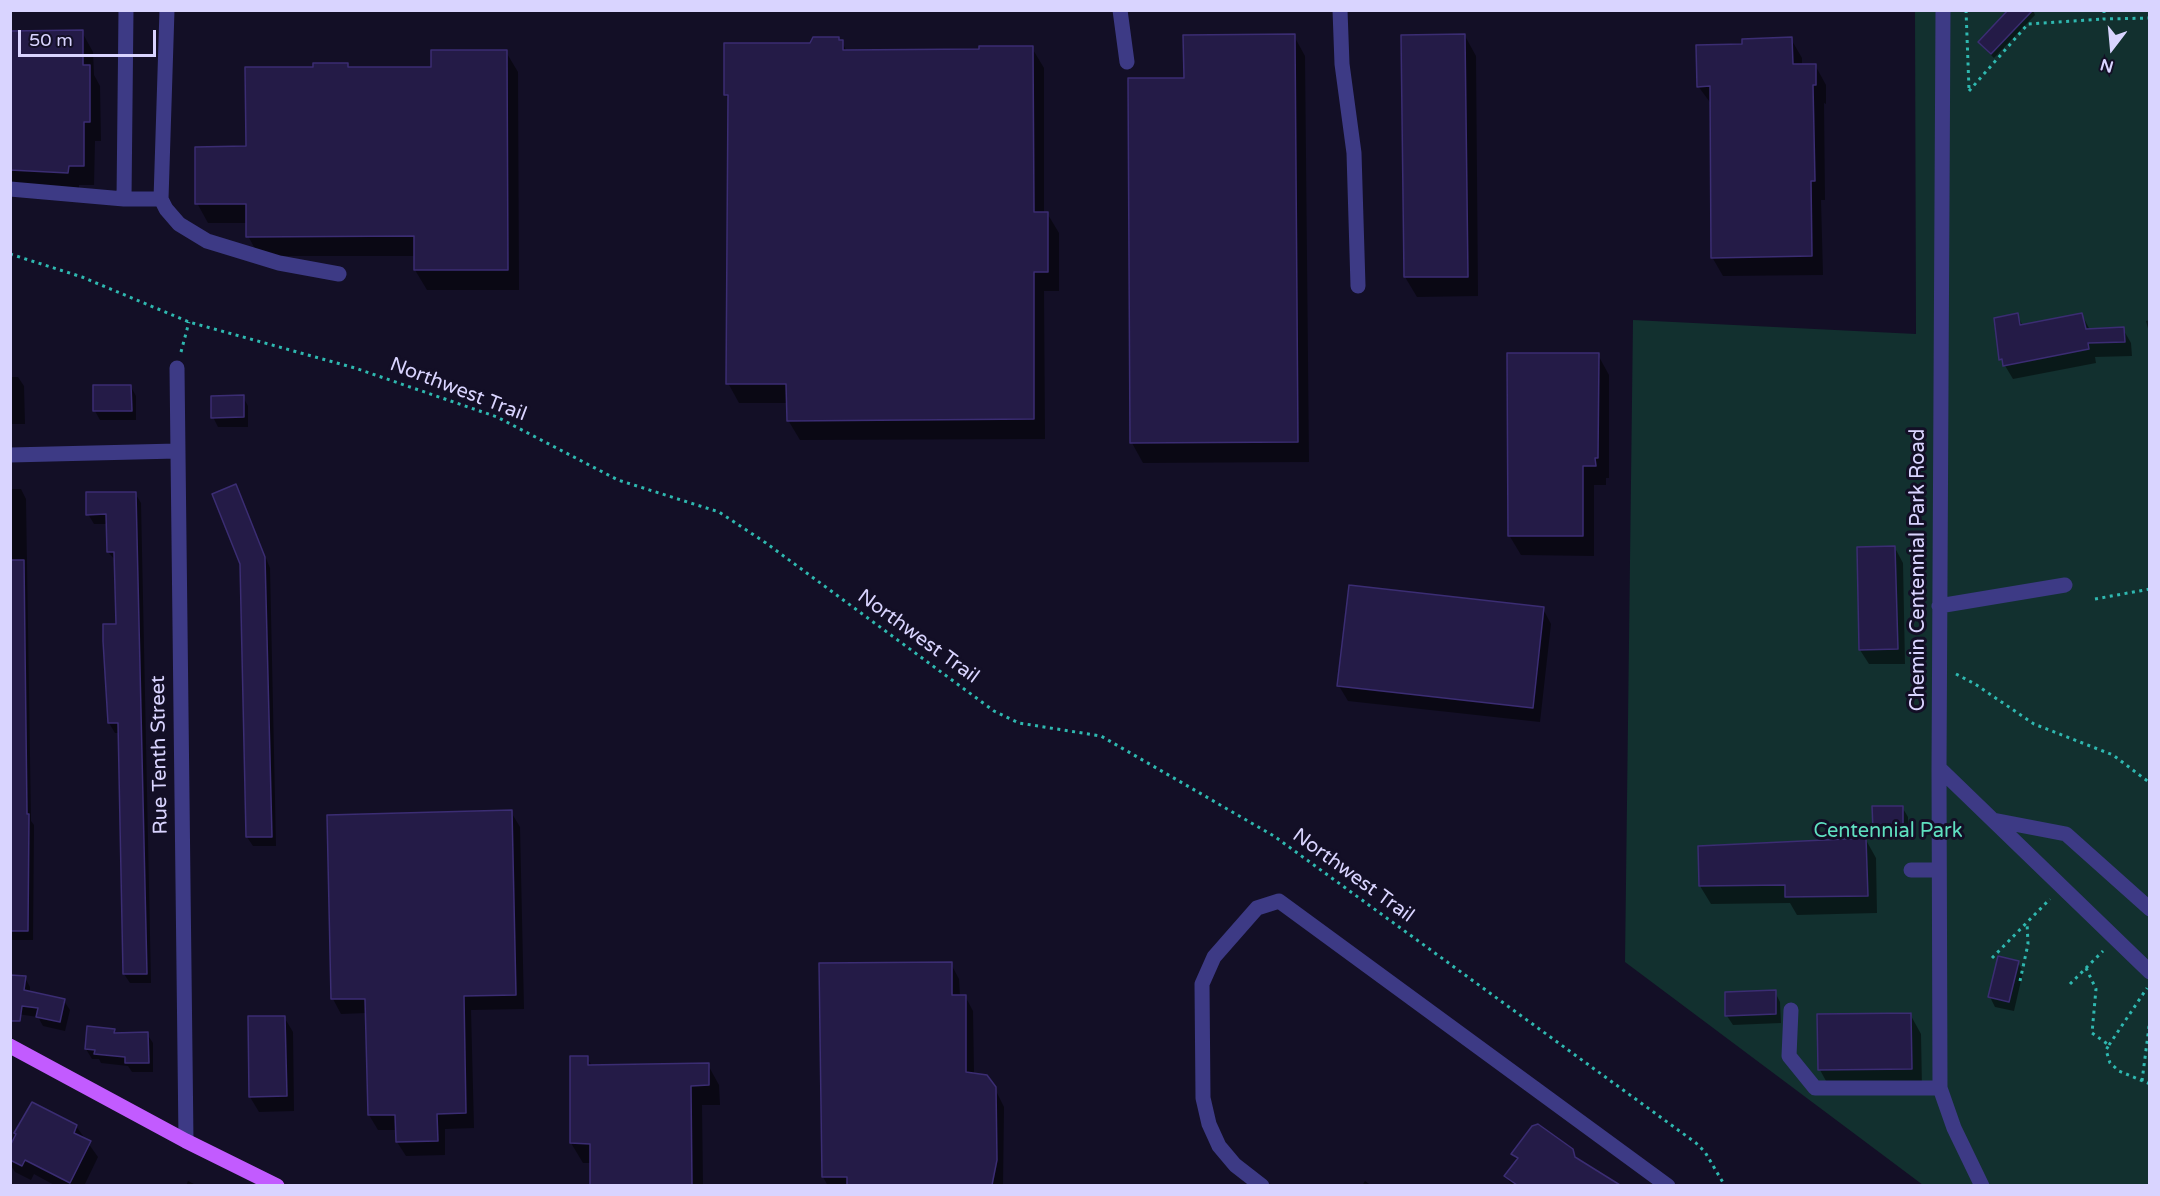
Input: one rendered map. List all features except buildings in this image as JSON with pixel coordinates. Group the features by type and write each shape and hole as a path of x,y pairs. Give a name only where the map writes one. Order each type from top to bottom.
{"main road":[{"path":"10,1046 186,1141 277,1185"}],"street":[{"path":"124,199 126,10"},
{"path":"167,10 161,199 166,209 179,224 207,241 279,263 339,274"},
{"path":"1120,10 1127,62"},
{"path":"1340,10 1342,64 1354,153 1358,286"},
{"name":"Chemin Centennial Park Road","path":"1943,10 1938,768 1940,1088 1954,1128 1976,1178 1982,1185"},
{"path":"10,189 124,199 161,199"},
{"name":"Rue Tenth Street","path":"177,368 186,1141"},
{"path":"10,455 177,451"},
{"path":"1940,606 2065,585"},
{"path":"1938,768 2150,972"},
{"path":"1992,820 2066,834 2150,909"},
{"path":"1911,870 1939,870"},
{"path":"1262,1185 1235,1165 1219,1146 1209,1124 1203,1098 1202,984 1214,957 1257,908 1280,901 1668,1185"},
{"path":"1791,1010 1789,1056 1815,1088 1940,1088"}],"path":[{"path":"1966,10 1969,91 2028,24 2150,18"},
{"path":"2104,10 2104,19"},
{"name":"Northwest Trail","path":"10,255 82,277 189,322 355,368 496,417 618,480 719,512 766,543 994,711 1019,723 1101,736 1274,836 1696,1143 1705,1152 1725,1185"},
{"path":"177,368 189,322"},
{"path":"2095,599 2150,589"},
{"path":"1939,665 1975,684 2034,724 2113,755 2150,783"},
{"path":"1992,957 2062,887"},
{"path":"2020,981 2028,944 2027,922"},
{"path":"2070,984 2115,939"},
{"path":"2086,968 2096,989 2092,1033 2109,1045"},
{"path":"2150,984 2106,1050 2110,1063 2119,1071 2150,1084"},
{"path":"2142,1082 2150,1019"}],"green space":[{"name":"Centennial Park","path":"1915,11 2149,11 2149,1185 1923,1185 1625,962 1633,320 1916,334"}]}
